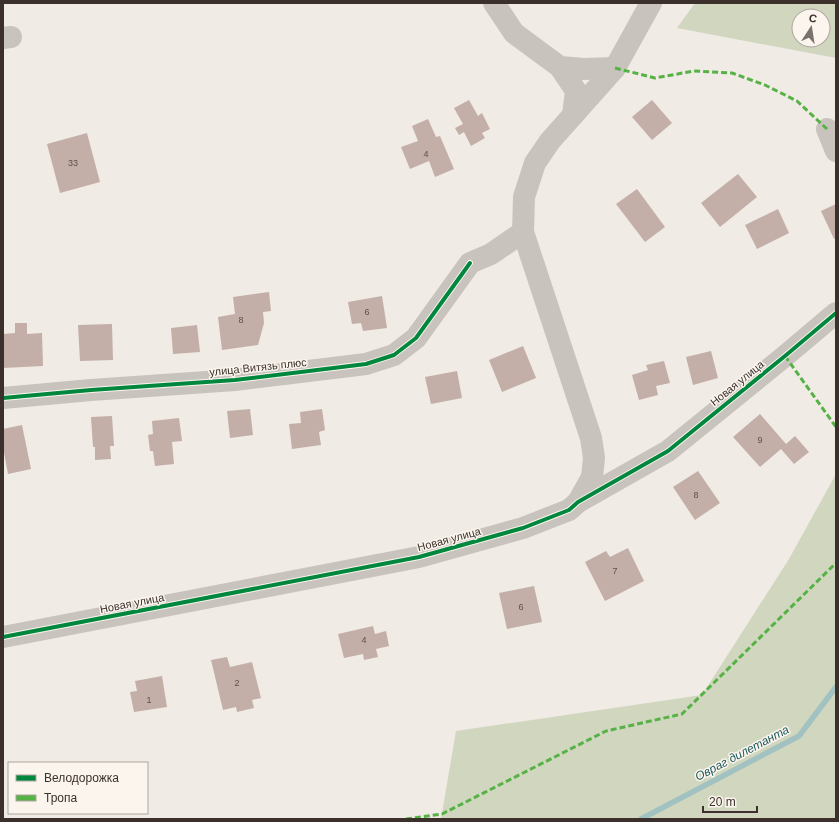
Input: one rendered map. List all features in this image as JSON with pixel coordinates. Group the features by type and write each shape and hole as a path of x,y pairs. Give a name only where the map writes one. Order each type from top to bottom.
{"street":[{"path":"494,3 514,33 560,67 576,91 574,114"},
{"path":"578,502 592,477 594,458 591,438 523,232 524,197 534,163 550,141 615,68 651,3"},
{"path":"560,67 584,69 615,68"},
{"path":"827,129 836,151"},
{"name":"улица Витязь плюс","path":"3,398 235,380 366,364 394,355 416,338 470,263 491,254 523,232"},
{"name":"Новая улица","path":"3,637 419,557 524,528 569,510 578,502 668,451 836,313"}],"green space":[{"path":"695,3 836,3 836,58 677,28"},
{"path":"836,474 836,819 441,819 456,731 702,695 789,559"}],"building":[{"path":"469,100 478,116 482,113 490,129 482,133 485,138 471,146 464,132 459,135 455,128 463,124 454,108"},
{"path":"652,100 672,123 652,140 632,117"},
{"path":"428,119 436,137 440,136 454,169 435,177 429,161 410,169 401,147 418,141 412,126"},
{"path":"87,133 100,182 60,193 47,144"},
{"path":"738,174 757,197 720,227 701,203"},
{"path":"637,189 665,227 645,242 616,204"},
{"path":"836,204 836,238 834,239 821,211"},
{"path":"778,209 789,233 757,249 745,225"},
{"path":"269,292 271,311 263,312 264,323 258,345 222,350 218,317 235,314 233,297"},
{"path":"382,296 387,328 363,331 361,323 352,324 348,302"},
{"path":"15,323 27,323 27,334 42,333 43,366 3,368 3,334 15,333"},
{"path":"112,324 113,360 80,361 78,325"},
{"path":"197,325 200,352 173,354 171,328"},
{"path":"523,346 536,378 502,392 489,360"},
{"path":"711,351 718,378 693,385 686,357"},
{"path":"664,361 670,383 656,386 658,395 639,400 632,375 648,370 646,365"},
{"path":"457,371 462,398 431,404 425,377"},
{"path":"250,409 253,435 230,438 227,411"},
{"path":"322,409 325,430 319,432 321,445 292,449 289,424 301,423 300,412"},
{"path":"760,414 786,444 795,436 809,452 794,464 781,449 760,467 733,437"},
{"path":"112,416 114,446 110,446 111,459 95,460 95,447 93,447 91,417"},
{"path":"179,418 182,441 172,442 174,464 155,466 153,451 150,451 148,435 153,434 152,421"},
{"path":"22,425 31,469 8,474 3,447 3,429"},
{"path":"698,471 720,503 695,520 673,487"},
{"path":"628,548 644,581 605,601 585,562 606,551 610,557"},
{"path":"534,586 542,622 507,629 499,593"},
{"path":"373,626 375,634 386,631 389,646 376,649 378,657 364,660 363,654 344,658 338,634"},
{"path":"227,657 230,667 252,662 261,698 252,700 254,708 237,712 236,707 223,710 211,660"},
{"path":"162,676 167,707 134,712 130,692 137,691 135,681"}],"waterway":[{"name":"Овраг дилетанта","path":"641,819 799,736 836,687"}],"marked path":[{"path":"615,68 655,78 694,71 732,73 765,85 797,101 827,129"},
{"path":"785,356 836,427"},
{"path":"406,819 442,814 606,731 682,714 836,563"}],"cycle path":[{"path":"3,398 235,380 366,364 394,355 416,338 470,263"},
{"path":"3,637 419,557 523,528 569,510 578,502 668,451 836,313"}]}
